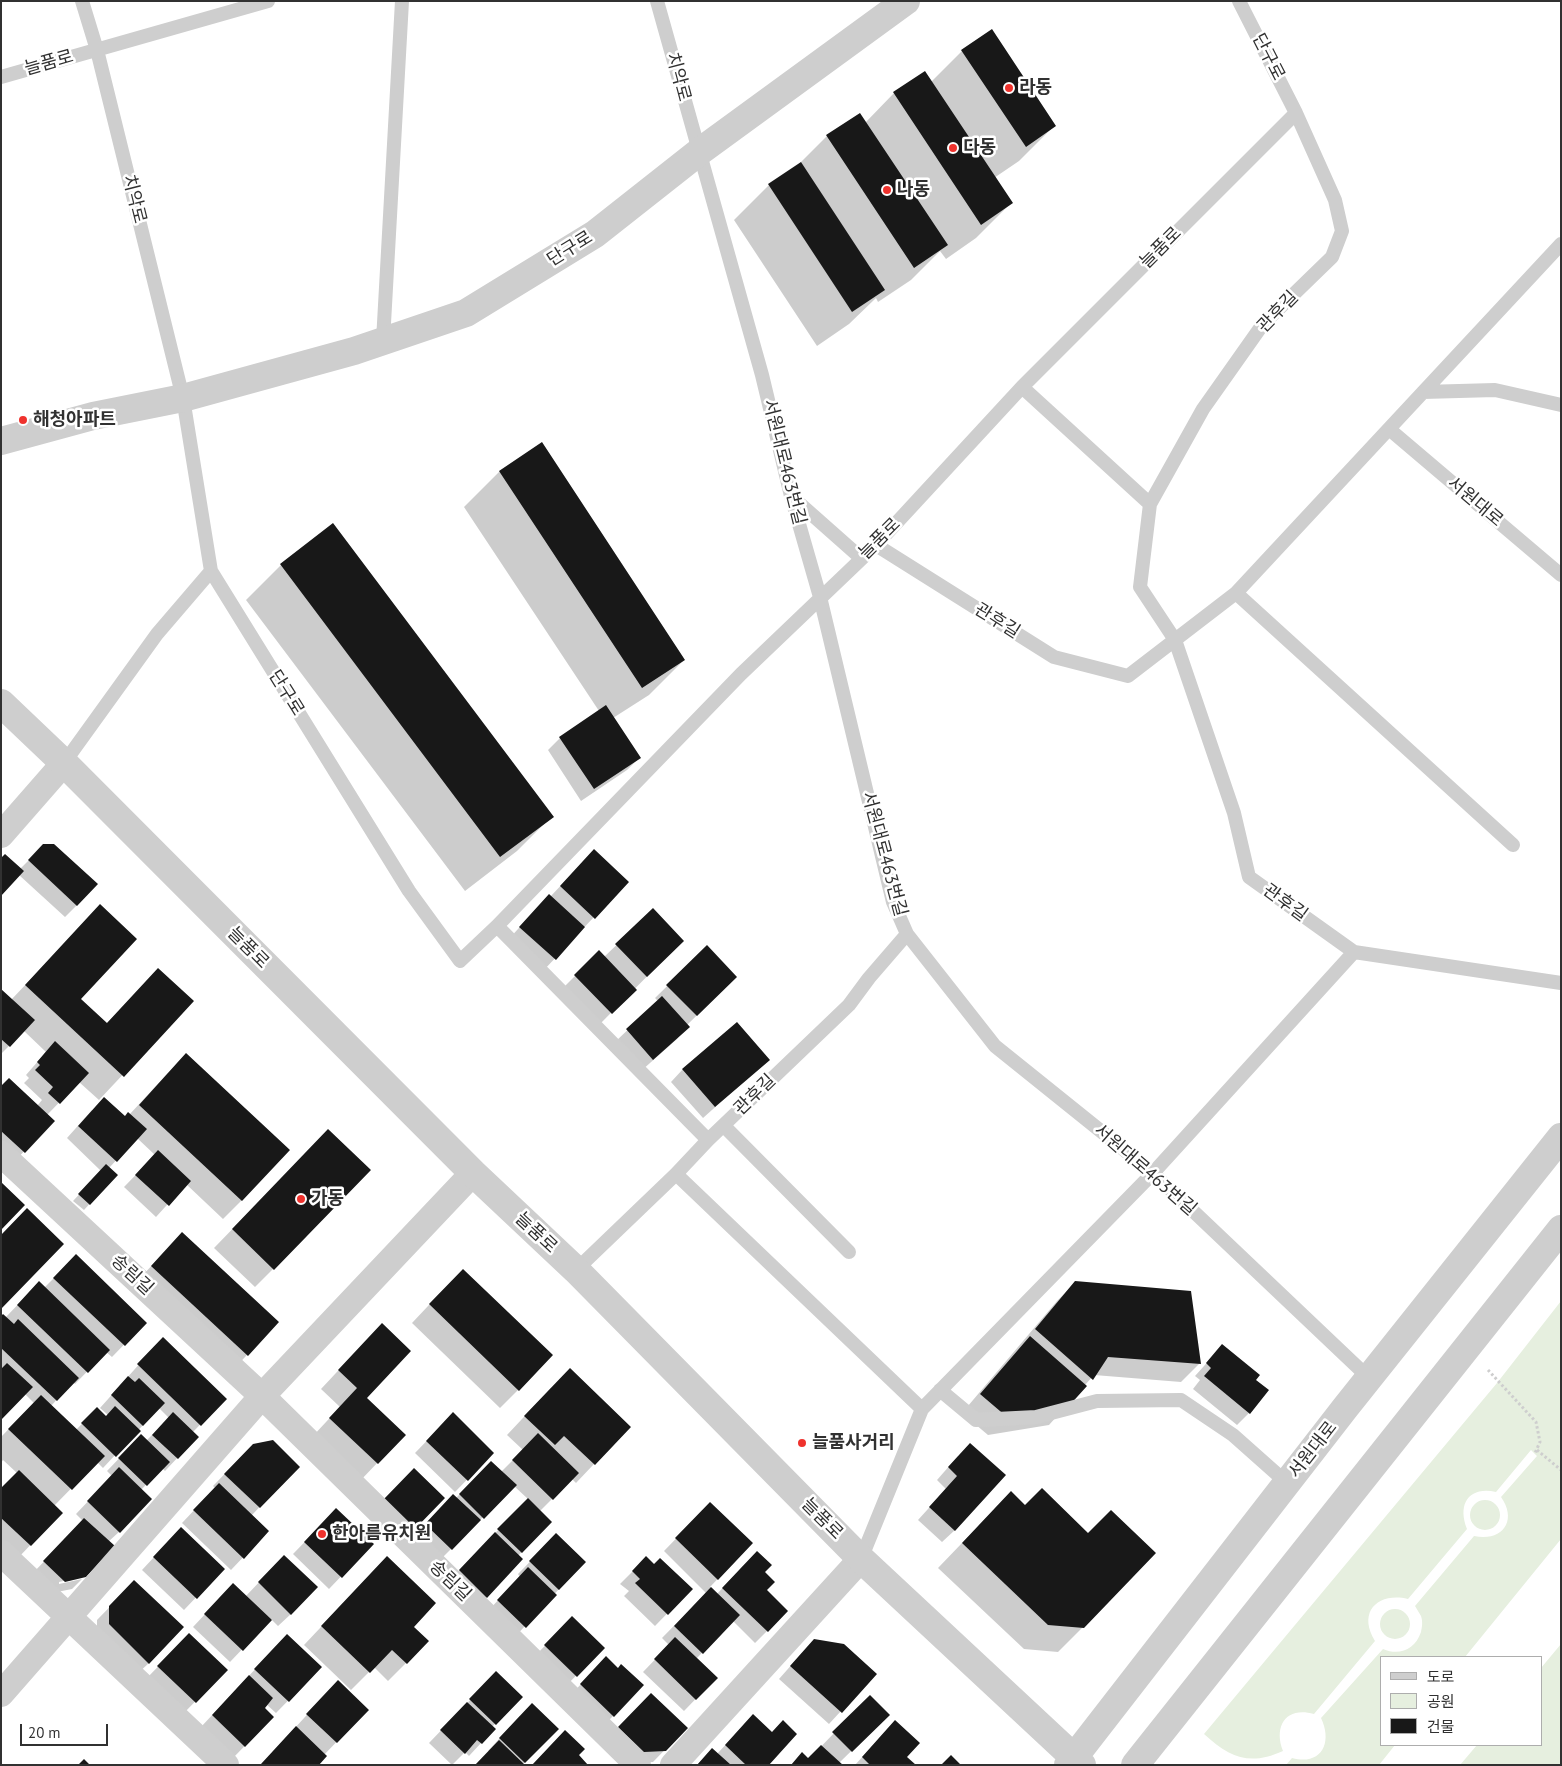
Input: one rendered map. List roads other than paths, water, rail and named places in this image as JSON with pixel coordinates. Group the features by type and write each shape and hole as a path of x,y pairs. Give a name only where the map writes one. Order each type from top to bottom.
{"street":[{"name":"단구로","path":"1,441 93,416 183,398 354,351 466,313 595,234 699,152 906,1"},
{"name":"늘품로","path":"1,703 64,763 473,1173 576,1270 861,1559 1075,1762"},
{"path":"1,835 64,763"},
{"name":"서원대로","path":"1075,1762 1287,1483 1561,1137"},
{"name":"송림길","path":"1,1154 262,1396 638,1765"},
{"path":"1,1694 262,1396 473,1173"},
{"path":"1135,1765 1561,1229"},
{"path":"1,1553 226,1765"},
{"path":"673,1765 861,1559"}],"lane":[{"name":"치악로","path":"82,1 98,50 183,398"},
{"name":"늘품로","path":"1,76 268,1"},
{"path":"383,341 402,1"},
{"name":"치악로","path":"658,1 699,152"},
{"name":"단구로","path":"1239,1 1296,113"},
{"name":"늘품로","path":"460,961 497,926 740,674 876,544 1022,387 1296,113"},
{"name":"관후길","path":"1296,113 1335,200 1342,231 1332,257 1264,324 1203,410 1150,504 1140,587 1175,640 1234,813 1249,877 1354,952 1561,983"},
{"name":"서원대로463번길","path":"699,152 762,375 791,496 820,597 893,902 907,934 994,1046 1153,1173 1369,1378"},
{"name":"관후길","path":"876,544 1054,657 1128,676 1236,593 1561,244"},
{"path":"1022,387 1150,504"},
{"path":"1423,392 1495,390 1561,404"},
{"name":"단구로","path":"183,398 211,571 409,892 460,961"},
{"name":"서원대로","path":"1389,429 1561,575"},
{"path":"791,496 861,558"},
{"path":"64,763 157,634 211,571"},
{"path":"1236,593 1513,845"},
{"path":"497,926 708,1140"},
{"name":"관후길","path":"849,1252 724,1126 849,1005 869,978 907,934"},
{"path":"861,1559 922,1409 1153,1173 1354,952"},
{"path":"576,1270 724,1126"},
{"path":"676,1174 922,1409"},
{"path":"940,1390 976,1420 1036,1417 1097,1401 1181,1400 1233,1434 1287,1483"}],"place":[{"name":"라동","path":"1009,88"},
{"name":"다동","path":"953,148"},
{"name":"나동","path":"887,190"},
{"name":"해청아파트","path":"23,420"},
{"name":"가동","path":"301,1199"},
{"name":"늘품사거리","path":"802,1443"},
{"name":"한아름유치원","path":"322,1534"}]}
